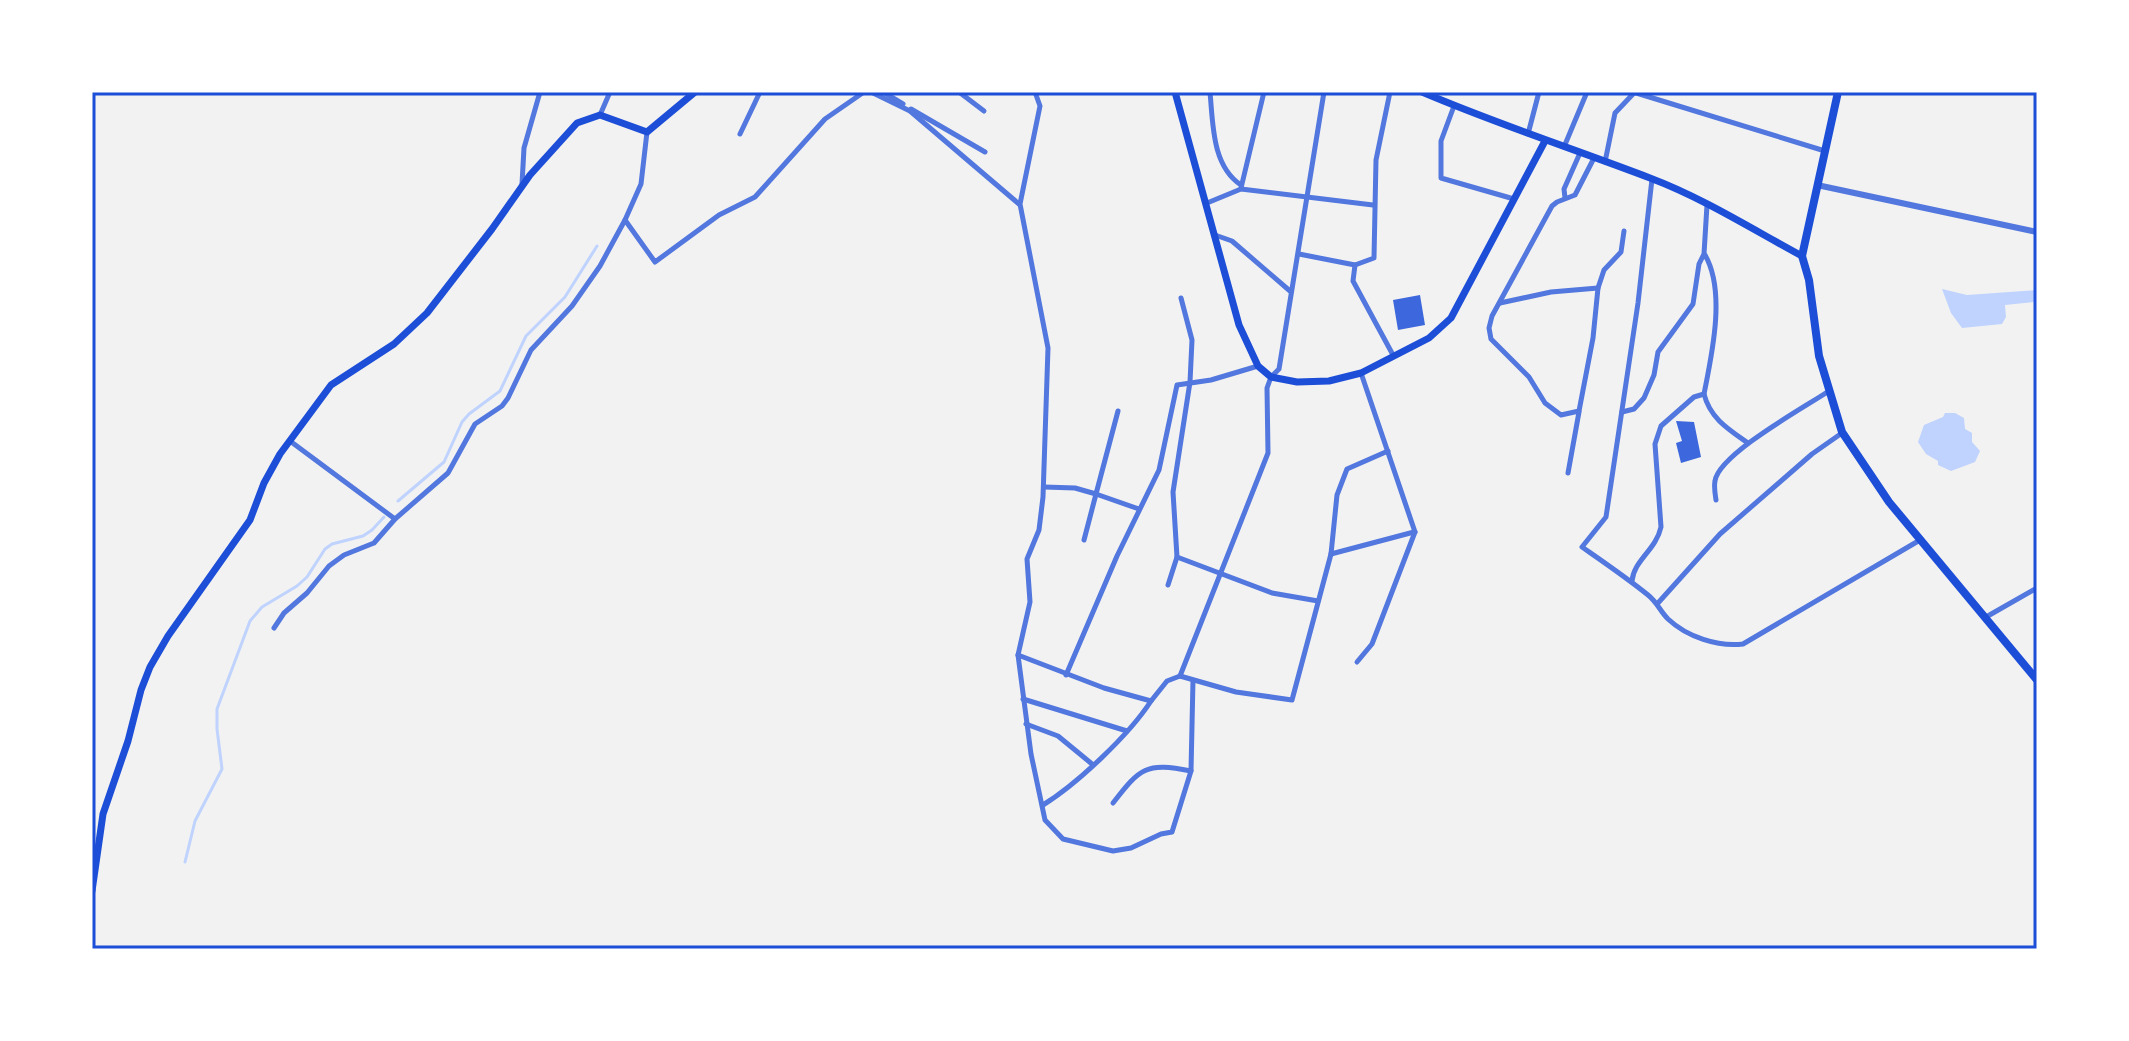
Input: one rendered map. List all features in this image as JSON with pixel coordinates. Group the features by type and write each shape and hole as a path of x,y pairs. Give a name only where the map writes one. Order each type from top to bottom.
{"main road":[{"path":"92,891 103,814 150,667 168,636 250,520 264,483 331,385 394,344 427,313 522,186 577,123 600,115 647,132 695,92"},
{"path":"1175,92 1239,325 1258,366 1271,377 1297,382 1329,381 1361,373 1429,338 1451,318 1545,141"},
{"path":"1422,92 1545,141 1652,178 1802,256"},
{"path":"1838,92 1802,256 1809,280 1819,356 1842,432 1889,502 2037,680"}],"street":[{"path":"522,186 524,148 540,92"},
{"path":"600,115 610,92"},
{"path":"740,134 760,92"},
{"path":"625,220 655,262 719,215 755,197 825,119 864,92"},
{"path":"871,92 910,111 1020,204"},
{"path":"883,92 985,152"},
{"path":"959,92 984,111"},
{"path":"1035,92 1040,106 1020,204 1048,348 1044,487 1039,530 1027,559 1030,602 1018,655 1026,724 1042,806 1050,827 1063,839 1102,850 1123,850 1172,832 1191,771 1193,680"},
{"path":"1210,92 1218,153 1228,177 1241,187 1307,199 1373,205"},
{"path":"1241,187 1264,92"},
{"path":"1180,676 1268,453 1267,388 1271,377 1279,369 1324,92"},
{"path":"1299,254 1355,265 1374,258 1376,160 1390,92"},
{"path":"1528,134 1539,92"},
{"path":"1564,147 1587,92"},
{"path":"1605,162 1615,113 1634,92 1825,151"},
{"path":"1454,106 1441,141 1441,178 1516,200"},
{"path":"274,628 284,613 307,593 329,566 344,555 374,543 395,519 448,473 475,424 502,406 531,350 572,306 600,266 625,220 641,184 647,132"},
{"path":"1565,198 1564,189 1580,153"},
{"path":"1579,411 1569,415 1553,412 1529,377 1491,339 1489,328 1552,206 1575,195 1594,158"},
{"path":"1652,178 1606,517 1582,547 1658,603 1666,618 1681,628 1716,644 1743,644 1920,540"},
{"path":"1817,185 2037,232"},
{"path":"1207,203 1241,187"},
{"path":"1622,412 1634,409 1644,398 1654,375 1658,352 1693,304 1699,264 1704,254 1707,205"},
{"path":"1568,473 1593,338 1598,288 1604,270 1621,252 1624,231"},
{"path":"1215,235 1232,241 1291,292"},
{"path":"1704,254 1713,270 1716,289 1704,394 1708,411 1748,443"},
{"path":"1355,265 1353,281 1393,355"},
{"path":"1499,304 1551,292 1598,288"},
{"path":"1168,585 1177,557 1173,492 1190,382 1192,340 1181,298"},
{"path":"1066,675 1159,470 1177,385 1211,380 1258,366"},
{"path":"1357,662 1372,644 1415,532 1361,373"},
{"path":"1716,500 1715,480 1720,469 1748,443 1829,391"},
{"path":"1632,582 1633,573 1658,540 1661,527 1655,444 1661,426 1694,397 1704,394"},
{"path":"1084,540 1118,411"},
{"path":"1658,603 1720,534 1842,432"},
{"path":"290,441 395,519"},
{"path":"1042,806 1062,793 1128,732 1167,681 1180,676 1236,692 1292,700 1331,554 1337,495 1347,469 1388,451"},
{"path":"1044,487 1075,488 1139,509"},
{"path":"1331,554 1415,532"},
{"path":"1177,557 1272,593 1318,601"},
{"path":"1985,618 2037,588"},
{"path":"1018,655 1066,675 1151,701"},
{"path":"1023,699 1128,732"},
{"path":"1026,724 1058,736 1092,764"},
{"path":"1113,803 1135,775 1161,765 1191,771"}],"water":[{"path":"1942,289 1967,295 2037,290 2037,298 2034,302 2005,305 2006,317 2002,324 1962,328 1951,313"},
{"path":"1945,413 1955,413 1964,418 1965,429 1972,433 1972,442 1980,451 1975,462 1951,471 1938,465 1938,461 1926,454 1918,442 1924,425 1943,417"}],"building":[{"path":"1420,295 1425,325 1398,330 1393,300"},
{"path":"1676,421 1694,422 1701,457 1681,463 1676,443 1682,441"}],"waterway":[{"path":"398,501 444,462 462,422 500,391 526,336 565,297 597,246"},
{"path":"185,862 195,821 222,769 217,709 250,621 262,607 307,577 325,549 332,544 363,536 384,517"}]}
